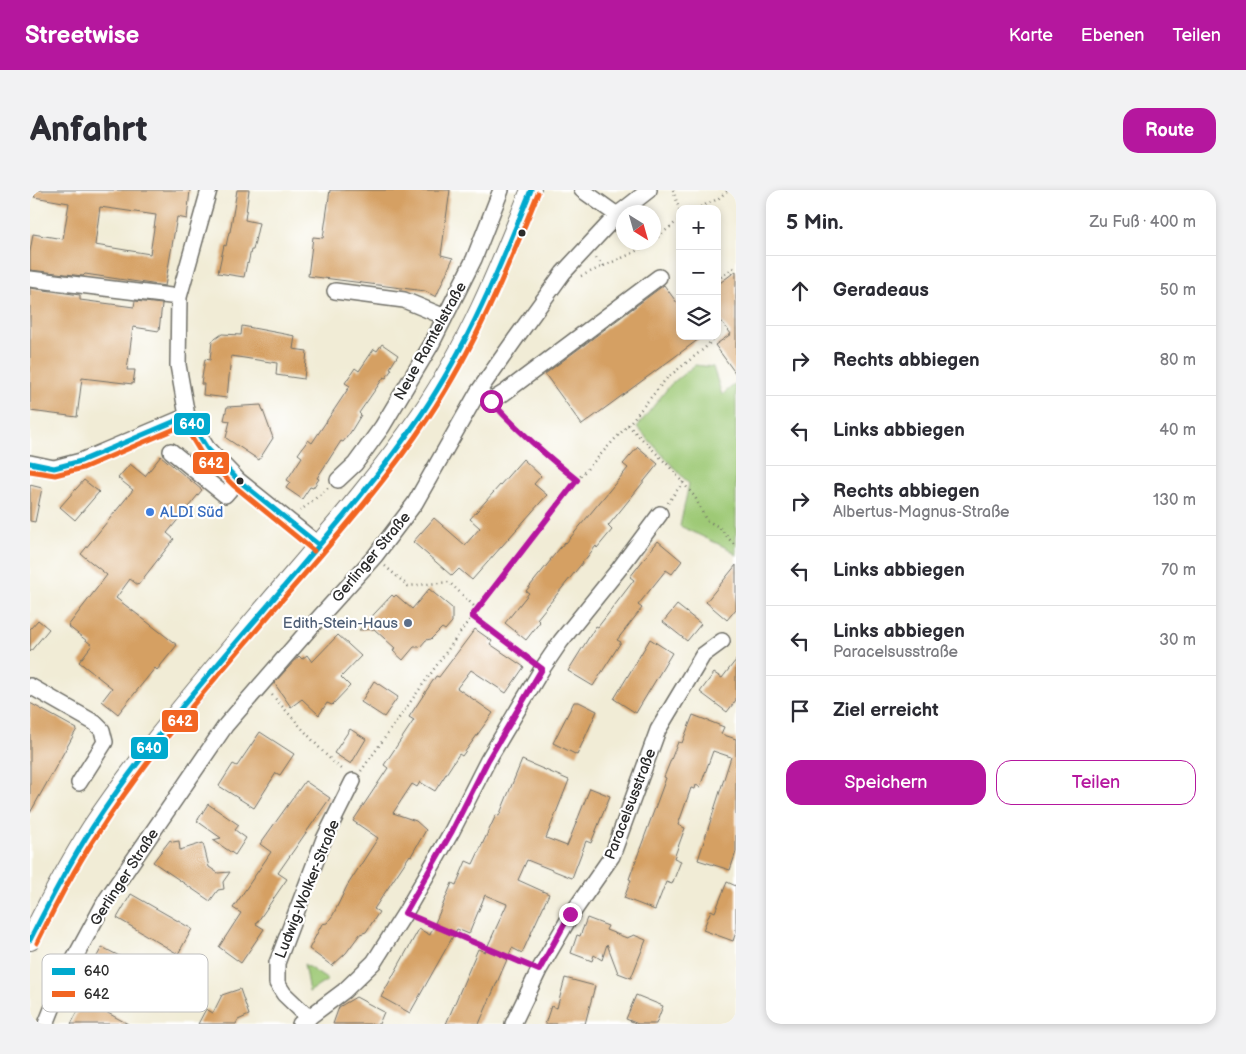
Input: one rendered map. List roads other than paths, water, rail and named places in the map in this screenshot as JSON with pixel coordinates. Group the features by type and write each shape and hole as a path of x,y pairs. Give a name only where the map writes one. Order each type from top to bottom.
{"main road":[{"name":"Neue Ramtelstraße","path":"30,940 55,890 93,828 138,764 240,637 319,545 422,414 451,366 497,276 531,190"}],"street":[{"path":"209,190 179,297 178,365 187,416 207,448 238,480 319,545"},
{"name":"Neue Ramtelstraße","path":"338,480 355,464 374,439 431,345 474,259 501,190"},
{"path":"582,190 616,214"},
{"name":"Gerlinger Straße","path":"630,205 649,190"},
{"name":"Gerlinger Straße","path":"77,954 106,900 226,725 261,683 375,556 415,503 478,392 516,338 563,273 616,216"},
{"path":"478,392 491,401 659,277"},
{"path":"30,279 179,297"},
{"path":"335,291 404,300 445,317"},
{"path":"30,463 54,468 82,461 187,416"},
{"path":"171,450 225,495 238,480"},
{"path":"304,1021 344,991 374,962 405,913 452,831 488,760 542,669 561,641 660,514"},
{"name":"Paracelsusstraße","path":"513,1024 539,970 570,914 612,856 658,730 703,655 722,641"},
{"path":"30,686 95,723 102,730 105,742 79,783"},
{"name":"Ludwig-Wolker-Straße","path":"304,1021 278,983 277,963 324,839 353,782"},
{"name":"Gerlinger Straße","path":"46,1024 51,1012"}],"place":[{"name":"ALDI Süd","path":"150,512"},
{"name":"Edith-Stein-Haus","path":"408,623"}]}
